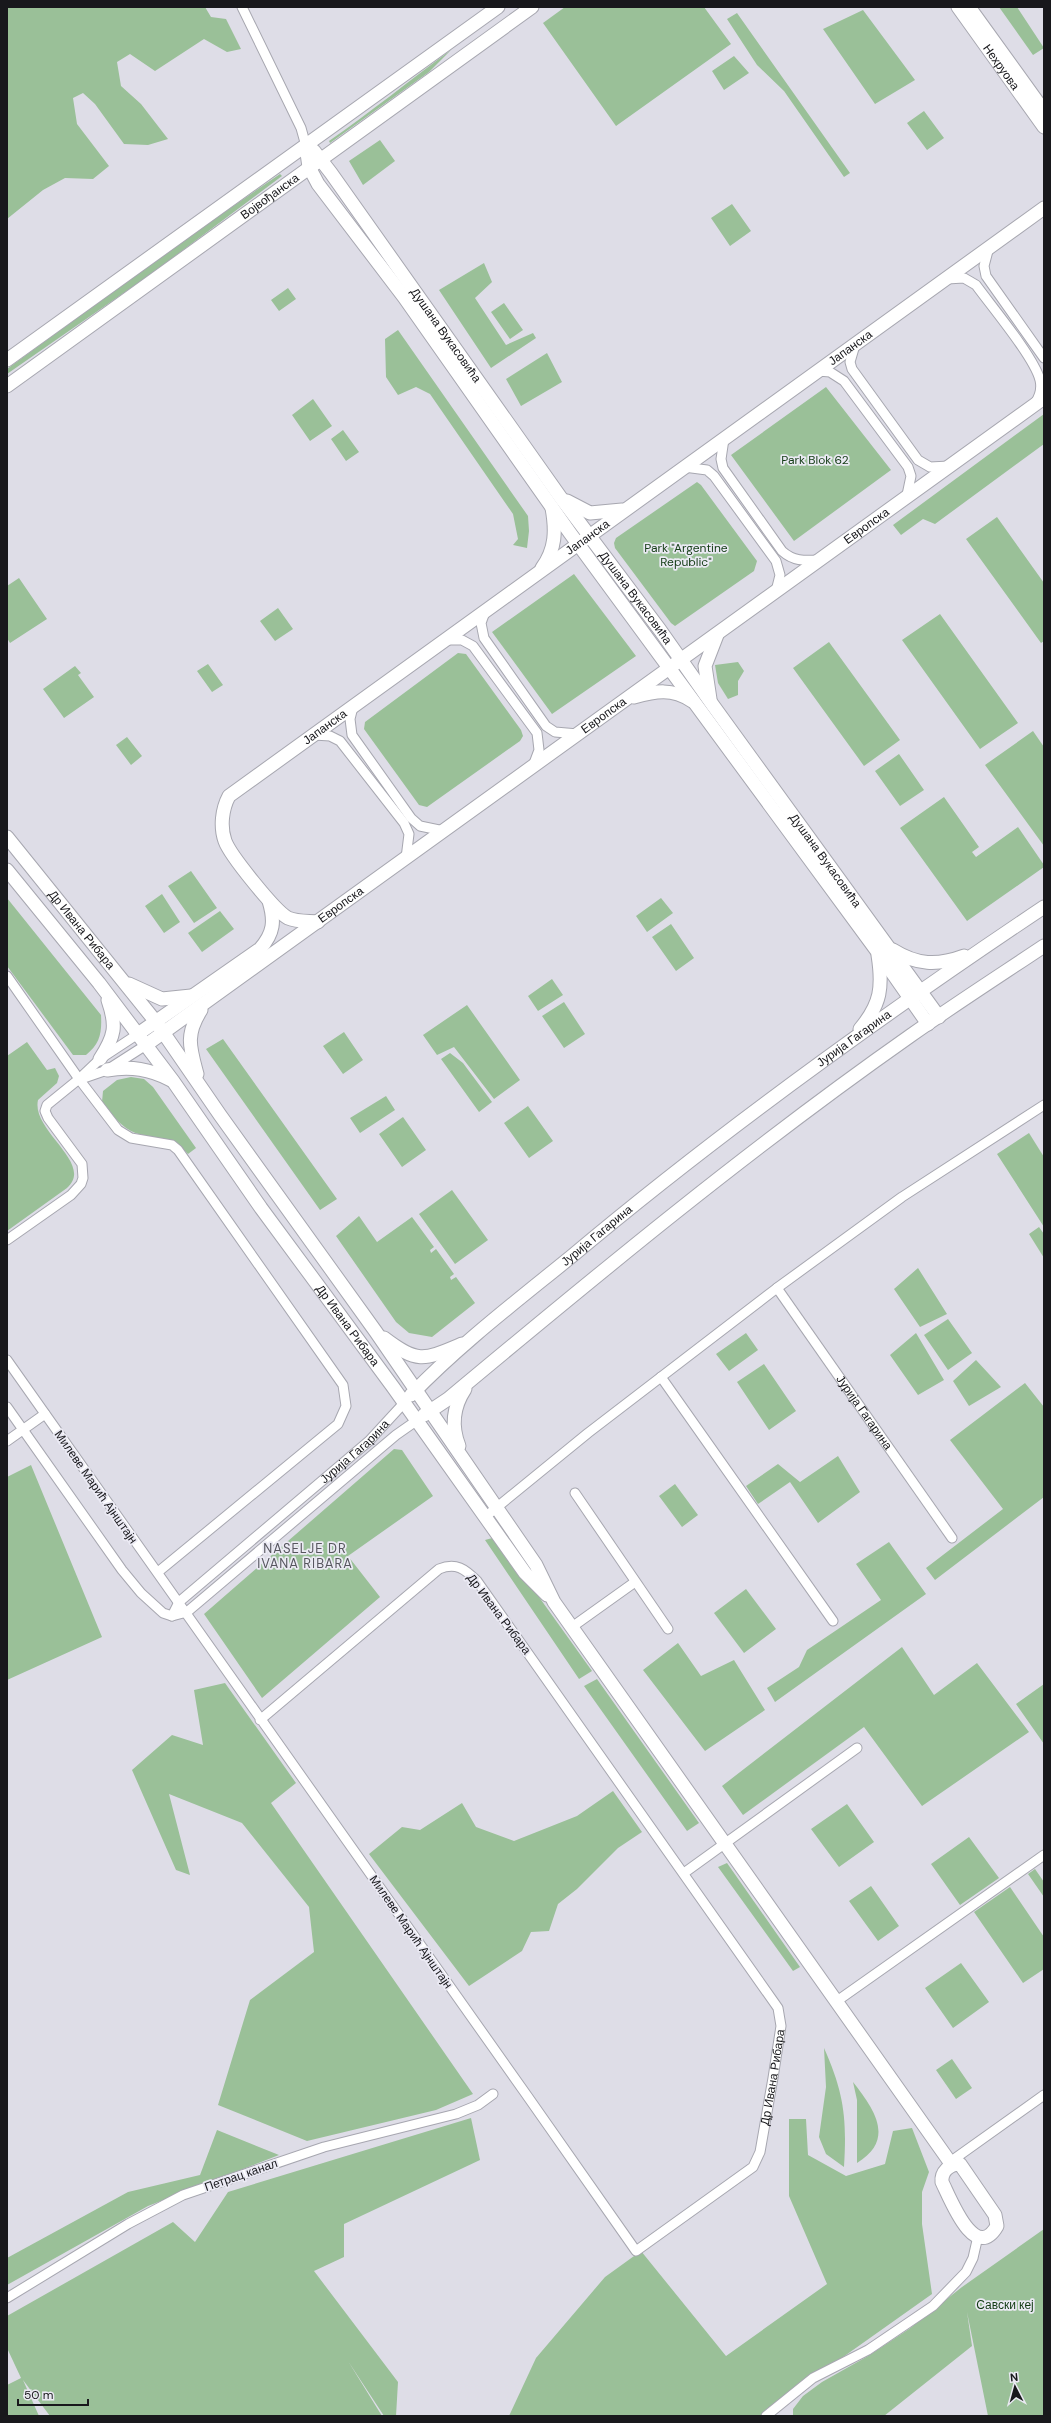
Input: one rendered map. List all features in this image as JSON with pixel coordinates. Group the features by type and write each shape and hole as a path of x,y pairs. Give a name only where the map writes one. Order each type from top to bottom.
{"street":[{"path":"242,7 301,128 306,146 309,167"},
{"name":"Војвођанска","path":"7,360 498,7"},
{"name":"Војвођанска","path":"7,386 320,158 532,7"},
{"name":"Нехруова","path":"958,7 1044,127"},
{"name":"Нехруова","path":"969,7 1044,110"},
{"name":"Душана Вукасовића","path":"306,146 320,158 556,501 578,544 676,664 712,704 881,948 910,998 933,1021"},
{"name":"Душана Вукасовића","path":"309,167 318,184 556,501 590,535 676,664 697,705 881,948 921,990 933,1021"},
{"name":"Јапанска","path":"318,922 288,917 269,901 226,843 222,820 229,796 1044,208"},
{"path":"989,247 984,266 986,276 1044,358"},
{"path":"943,280 964,278 976,285 1036,370 1041,389 1039,401"},
{"path":"856,344 850,362 852,369 918,460 930,467 950,466"},
{"path":"818,371 830,372 844,381 903,460 911,476 908,496"},
{"name":"Европска","path":"160,1027 318,922 1039,401"},
{"path":"724,439 721,459 723,468 782,551 792,558 800,560 820,560"},
{"path":"684,467 707,470 714,476 776,561 780,575 776,591"},
{"path":"538,573 546,562 554,542 556,501 590,513 626,510"},
{"path":"486,611 481,623 484,638 542,721 555,732 579,734"},
{"path":"712,704 705,666 718,633"},
{"path":"446,640 462,640 474,646 537,733 539,750 532,768"},
{"path":"627,699 669,691 681,694 697,705"},
{"path":"353,707 350,719 352,735 411,818 420,826 444,832"},
{"path":"313,735 330,736 340,741 404,823 409,834 406,858"},
{"name":"Др Ивана Рибара","path":"7,837 160,1027 200,1086 376,1332 497,1508 536,1565 554,1602"},
{"name":"Др Ивана Рибара","path":"7,870 99,983 173,1081 261,1208 404,1403 525,1573 554,1602 572,1627 951,2164 960,2164 964,2168 995,2215 998,2226 995,2230 984,2236 978,2236"},
{"name":"Јапанска","path":"267,942 273,928 269,901"},
{"name":"Јурија Гагарина","path":"179,1602 369,1441 416,1390 473,1339 619,1216 849,1041 921,990 1044,907"},
{"name":"Европска","path":"201,999 267,942"},
{"name":"Јурија Гагарина","path":"187,1612 392,1438 416,1420 430,1412 472,1379 701,1192 933,1021 1044,946"},
{"path":"849,1041 871,1014 879,997 881,948 914,961 924,963 947,961 980,950"},
{"path":"117,973 131,986 162,999 201,999 190,1033 191,1052 200,1086"},
{"path":"7,976 79,1079 109,1119 122,1133 136,1139 172,1145 178,1150 314,1342 346,1392 345,1411 338,1424 158,1572"},
{"path":"99,983 112,1012 114,1030 110,1044 100,1059"},
{"path":"7,1240 71,1194 81,1184 84,1172 82,1164 48,1118 46,1111 47,1105 51,1100 79,1079 100,1059 138,1034 160,1027"},
{"path":"108,1070 146,1045 160,1027"},
{"path":"79,1079 108,1070 132,1068 145,1069 173,1081"},
{"path":"485,1517 588,1433 777,1288 902,1197 1044,1105"},
{"name":"Јурија Гагарина","path":"777,1288 952,1538"},
{"path":"376,1332 405,1353 421,1357 436,1355 473,1339"},
{"name":"Милеве Марић Ајнштајн","path":"7,1360 187,1612 260,1720 636,2250"},
{"path":"661,1377 833,1621"},
{"path":"464,1461 455,1435 454,1411 472,1379"},
{"path":"7,1406 132,1582 157,1610 172,1616 187,1612"},
{"path":"7,1441 45,1414"},
{"path":"575,1493 668,1629"},
{"name":"Др Ивана Рибара","path":"260,1720 439,1569 452,1565 460,1567 477,1581 778,2008 781,2026 760,2152 756,2161 746,2173 636,2250"},
{"path":"572,1627 635,1582"},
{"path":"172,1616 179,1602"},
{"path":"684,1873 857,1748"},
{"path":"836,2001 1044,1854"},
{"name":"Петрац канал","path":"7,2298 128,2224 182,2195 324,2147 456,2114 478,2105 493,2094"},
{"path":"766,2416 783,2404 813,2378 868,2350 933,2306 966,2272 973,2258 978,2236 969,2232 964,2226 942,2182 944,2172 951,2164 1044,2095"}],"green space":[{"path":"7,7 205,7 211,17 226,19 241,49 227,52 204,39 155,71 130,54 117,62 121,86 141,104 168,139 148,145 124,144 95,104 83,93 73,98 77,124 109,166 93,179 65,178 43,190 7,219"},
{"path":"565,7 704,7 731,44 616,126 543,23"},
{"path":"999,7 1017,7 1044,48 1033,55"},
{"path":"863,10 915,80 875,104 823,29"},
{"path":"737,13 850,173 844,177 784,91 757,65 727,19"},
{"path":"451,50 429,72 330,143 329,141"},
{"path":"734,56 749,73 724,90 712,71"},
{"path":"924,111 944,138 927,150 907,123"},
{"path":"380,140 395,161 363,185 349,161"},
{"path":"280,174 282,176 151,274 7,374 7,369 188,237"},
{"path":"732,204 751,231 730,246 711,218"},
{"path":"484,263 492,282 475,298 506,345 533,333 536,338 491,368 439,290"},
{"path":"288,288 296,299 279,311 271,300"},
{"path":"504,303 523,330 510,339 491,312"},
{"path":"398,330 528,516 529,531 527,548 513,545 518,539 513,514 430,394 416,387 398,395 386,377 385,339"},
{"path":"547,353 562,382 521,406 506,379"},
{"name":"Park Blok 62","path":"826,387 891,470 794,541 731,455"},
{"path":"313,399 332,426 310,441 292,415"},
{"path":"1044,414 1044,444 935,524 923,519 901,535 893,525"},
{"path":"343,430 359,452 346,461 331,439"},
{"name":"Park \"Argentine Republic\"","path":"697,482 701,485 757,561 754,571 675,626 671,623 615,548 614,543 616,538"},
{"path":"997,517 1044,583 1044,641 1041,643 966,539"},
{"path":"574,574 636,656 552,714 492,632"},
{"path":"19,578 47,619 10,643 7,638 7,586"},
{"path":"278,608 293,629 275,641 260,621"},
{"path":"940,614 1018,723 980,749 902,640"},
{"path":"829,642 900,740 864,766 793,668"},
{"path":"458,653 466,654 521,730 523,736 520,741 427,807 419,805 364,729 365,722"},
{"path":"738,662 744,671 738,681 738,695 728,699 718,683 715,665"},
{"path":"208,664 223,685 212,692 197,671"},
{"path":"75,666 81,673 78,675 94,697 64,718 43,689"},
{"path":"1033,731 1044,747 1044,846 985,765"},
{"path":"127,737 142,756 131,765 116,745"},
{"path":"899,754 924,790 900,806 875,771"},
{"path":"944,797 979,847 972,852 976,857 1018,827 1044,865 1044,867 967,921 900,828"},
{"path":"191,871 217,908 194,923 168,886"},
{"path":"162,894 180,922 164,933 145,906"},
{"path":"7,898 101,1015 99,1038 91,1051 86,1055 73,1055 7,966"},
{"path":"661,898 673,913 647,932 636,916"},
{"path":"220,911 234,929 202,952 188,933"},
{"path":"671,924 694,958 676,971 652,937"},
{"path":"552,979 563,995 538,1011 528,996"},
{"path":"564,1002 585,1034 564,1048 542,1016"},
{"path":"467,1005 520,1080 494,1099 454,1047 437,1055 423,1035"},
{"path":"344,1032 363,1060 343,1074 323,1046"},
{"path":"223,1039 337,1199 320,1210 206,1049"},
{"path":"27,1042 47,1070 55,1068 59,1076 57,1083 38,1100 38,1112 51,1135 68,1157 73,1168 74,1178 67,1188 7,1231 7,1056"},
{"path":"450,1053 463,1063 492,1102 479,1112 441,1059"},
{"path":"131,1077 144,1079 153,1087 196,1148 188,1154 174,1143 131,1131 115,1118 102,1102 103,1091 117,1080"},
{"path":"386,1096 395,1110 360,1133 350,1118"},
{"path":"528,1106 553,1141 529,1158 504,1123"},
{"path":"403,1117 426,1150 402,1167 379,1134"},
{"path":"1029,1133 1044,1157 1044,1227 997,1154"},
{"path":"452,1190 488,1240 455,1264 419,1214"},
{"path":"359,1216 377,1242 412,1217 434,1247 430,1250 431,1253 436,1249 454,1274 450,1277 451,1280 456,1277 475,1303 432,1337 409,1333 396,1322 336,1236"},
{"path":"1039,1227 1044,1234 1044,1258 1029,1234"},
{"path":"918,1268 947,1314 920,1327 894,1289"},
{"path":"948,1319 972,1353 948,1370 924,1335"},
{"path":"746,1333 758,1350 729,1371 716,1354"},
{"path":"916,1333 944,1380 918,1395 890,1355"},
{"path":"976,1360 1001,1387 969,1406 953,1381"},
{"path":"764,1364 796,1411 769,1430 737,1382"},
{"path":"1025,1383 1044,1407 1044,1497 935,1580 926,1568 1003,1509 950,1440"},
{"path":"394,1449 402,1450 433,1496 348,1556 380,1597 262,1698 204,1614"},
{"path":"838,1456 860,1492 818,1523 790,1482 758,1504 746,1486 778,1464 800,1482"},
{"path":"31,1465 102,1637 7,1680 7,1477"},
{"path":"675,1484 698,1515 682,1527 659,1496"},
{"path":"496,1537 592,1671 579,1679 485,1540"},
{"path":"889,1542 926,1594 775,1702 767,1688 799,1667 807,1650 881,1600 856,1564"},
{"path":"746,1589 776,1629 744,1653 714,1613"},
{"path":"678,1643 701,1676 734,1660 765,1710 705,1751 643,1670"},
{"path":"902,1647 934,1695 977,1663 1029,1732 922,1806 864,1727 743,1815 722,1786"},
{"path":"597,1679 699,1823 687,1831 584,1686"},
{"path":"225,1683 296,1783 271,1803 473,2094 436,2110 307,2141 218,2105 250,2000 314,1952 309,1907 242,1823 169,1794 190,1875 176,1870 132,1770 172,1735 203,1745 194,1690"},
{"path":"1044,1684 1044,1744 1016,1704"},
{"path":"613,1791 642,1832 618,1848 577,1889 558,1904 549,1931 531,1932 522,1951 469,1986 369,1854 402,1827 420,1830 462,1803 476,1827 514,1841 577,1816"},
{"path":"847,1804 874,1842 839,1867 811,1829"},
{"path":"969,1837 999,1878 960,1905 931,1864"},
{"path":"727,1863 800,1967 793,1971 718,1867"},
{"path":"1035,1869 1044,1882 1044,1897 1028,1874"},
{"path":"871,1886 899,1926 878,1941 849,1901"},
{"path":"1010,1887 1044,1937 1044,1969 1023,1983 974,1912"},
{"path":"961,1963 989,2002 953,2028 925,1988"},
{"path":"824,2048 836,2079 843,2106 845,2134 844,2167 826,2154 819,2137 826,2087"},
{"path":"952,2059 972,2088 956,2099 936,2070"},
{"path":"853,2082 874,2113 878,2124 876,2144 869,2154 857,2163 857,2100"},
{"path":"471,2118 480,2160 344,2224 344,2257 314,2271 398,2382 396,2416 384,2416 348,2361 382,2416 50,2416 23,2380 39,2416 7,2416 7,2385 21,2378 7,2348 7,2316 173,2222 195,2242 228,2192"},
{"path":"789,2119 806,2119 808,2155 846,2176 885,2164 893,2131 912,2128 929,2172 922,2192 922,2224 932,2294 760,2416 509,2416 536,2358 605,2277 641,2251 726,2356 827,2284 789,2196"},
{"path":"217,2130 279,2155 148,2206 7,2285 7,2258 128,2192 200,2175"},
{"name":"Савски кеј","path":"1044,2229 1044,2416 988,2416 967,2312 972,2346 884,2416 793,2416 793,2409 803,2396 822,2382 868,2356 909,2329 962,2287"}],"district":[{"name":"NASELJE DR IVANA RIBARA","path":"305,1556"}]}
